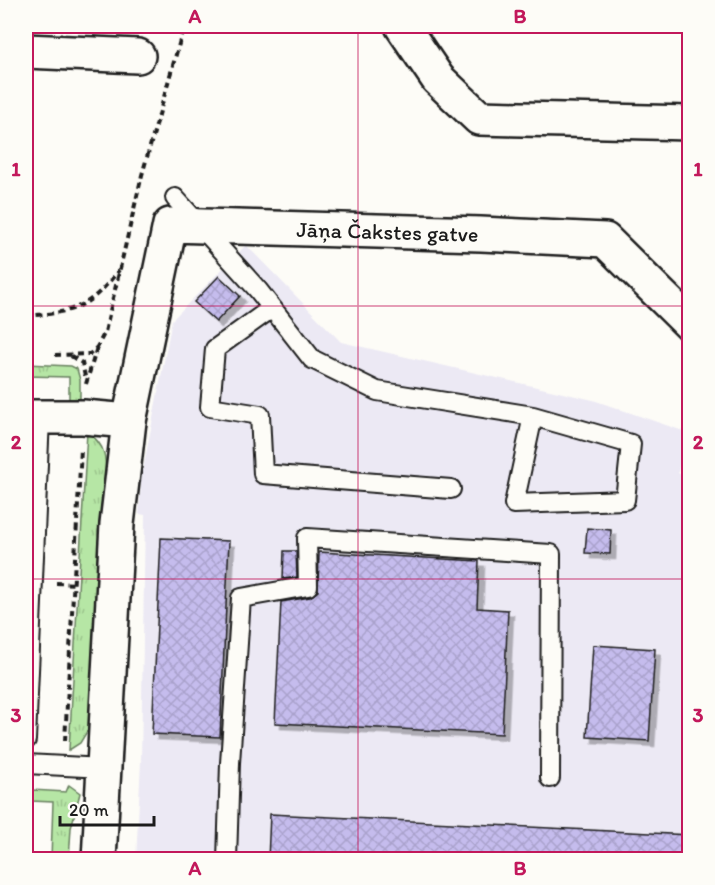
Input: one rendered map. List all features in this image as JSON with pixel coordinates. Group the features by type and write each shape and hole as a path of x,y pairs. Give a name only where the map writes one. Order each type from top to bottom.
{"main road":[{"path":"402,26 438,79 479,118 690,123"},
{"path":"26,51 138,56"},
{"path":"99,860 117,524 129,421 173,211"},
{"name":"Jāņa Čakstes gatve","path":"173,211 482,234 605,240 690,324"},
{"path":"33,418 83,417 129,421"}],"lane":[{"path":"173,211 272,308 312,359 376,391 533,416 631,444 625,500 514,504 533,416"},
{"path":"272,308 215,349 210,407 260,415 263,474 451,489"},
{"path":"26,740 33,418"},
{"path":"227,860 230,763 241,598 308,586 307,538 551,554 550,778"},
{"path":"26,764 104,768"}],"path":[{"path":"85,393 97,347 105,332 142,175 184,26"},
{"path":"26,316 64,313 92,301 122,267"},
{"path":"55,355 90,354 97,347"},
{"path":"69,356 82,363 86,385"},
{"path":"65,751 81,443"}],"shaded area":[{"path":"246,245 341,342 593,400 686,432 678,473 690,479 689,859 136,860 141,761 145,515 139,514 141,480 172,320"}],"green space":[{"path":"26,364 71,366 77,369 80,380 80,400 69,400 69,377 26,376"},
{"path":"87,432 103,449 106,463 105,487 89,728 80,743 69,750"},
{"path":"69,785 80,793 71,828 69,859 51,859 53,802 31,801 32,790 66,792"}],"building":[{"path":"219,276 240,296 216,322 194,302"},
{"path":"587,528 611,530 610,554 585,553"},
{"path":"161,538 229,541 220,737 152,734"},
{"path":"284,551 296,551 297,577 283,579"},
{"path":"319,552 479,561 477,608 508,610 502,734 275,723 281,602 310,597 318,591"},
{"path":"593,645 655,649 649,741 587,737"},
{"path":"270,814 690,835 690,860 268,860"}]}
